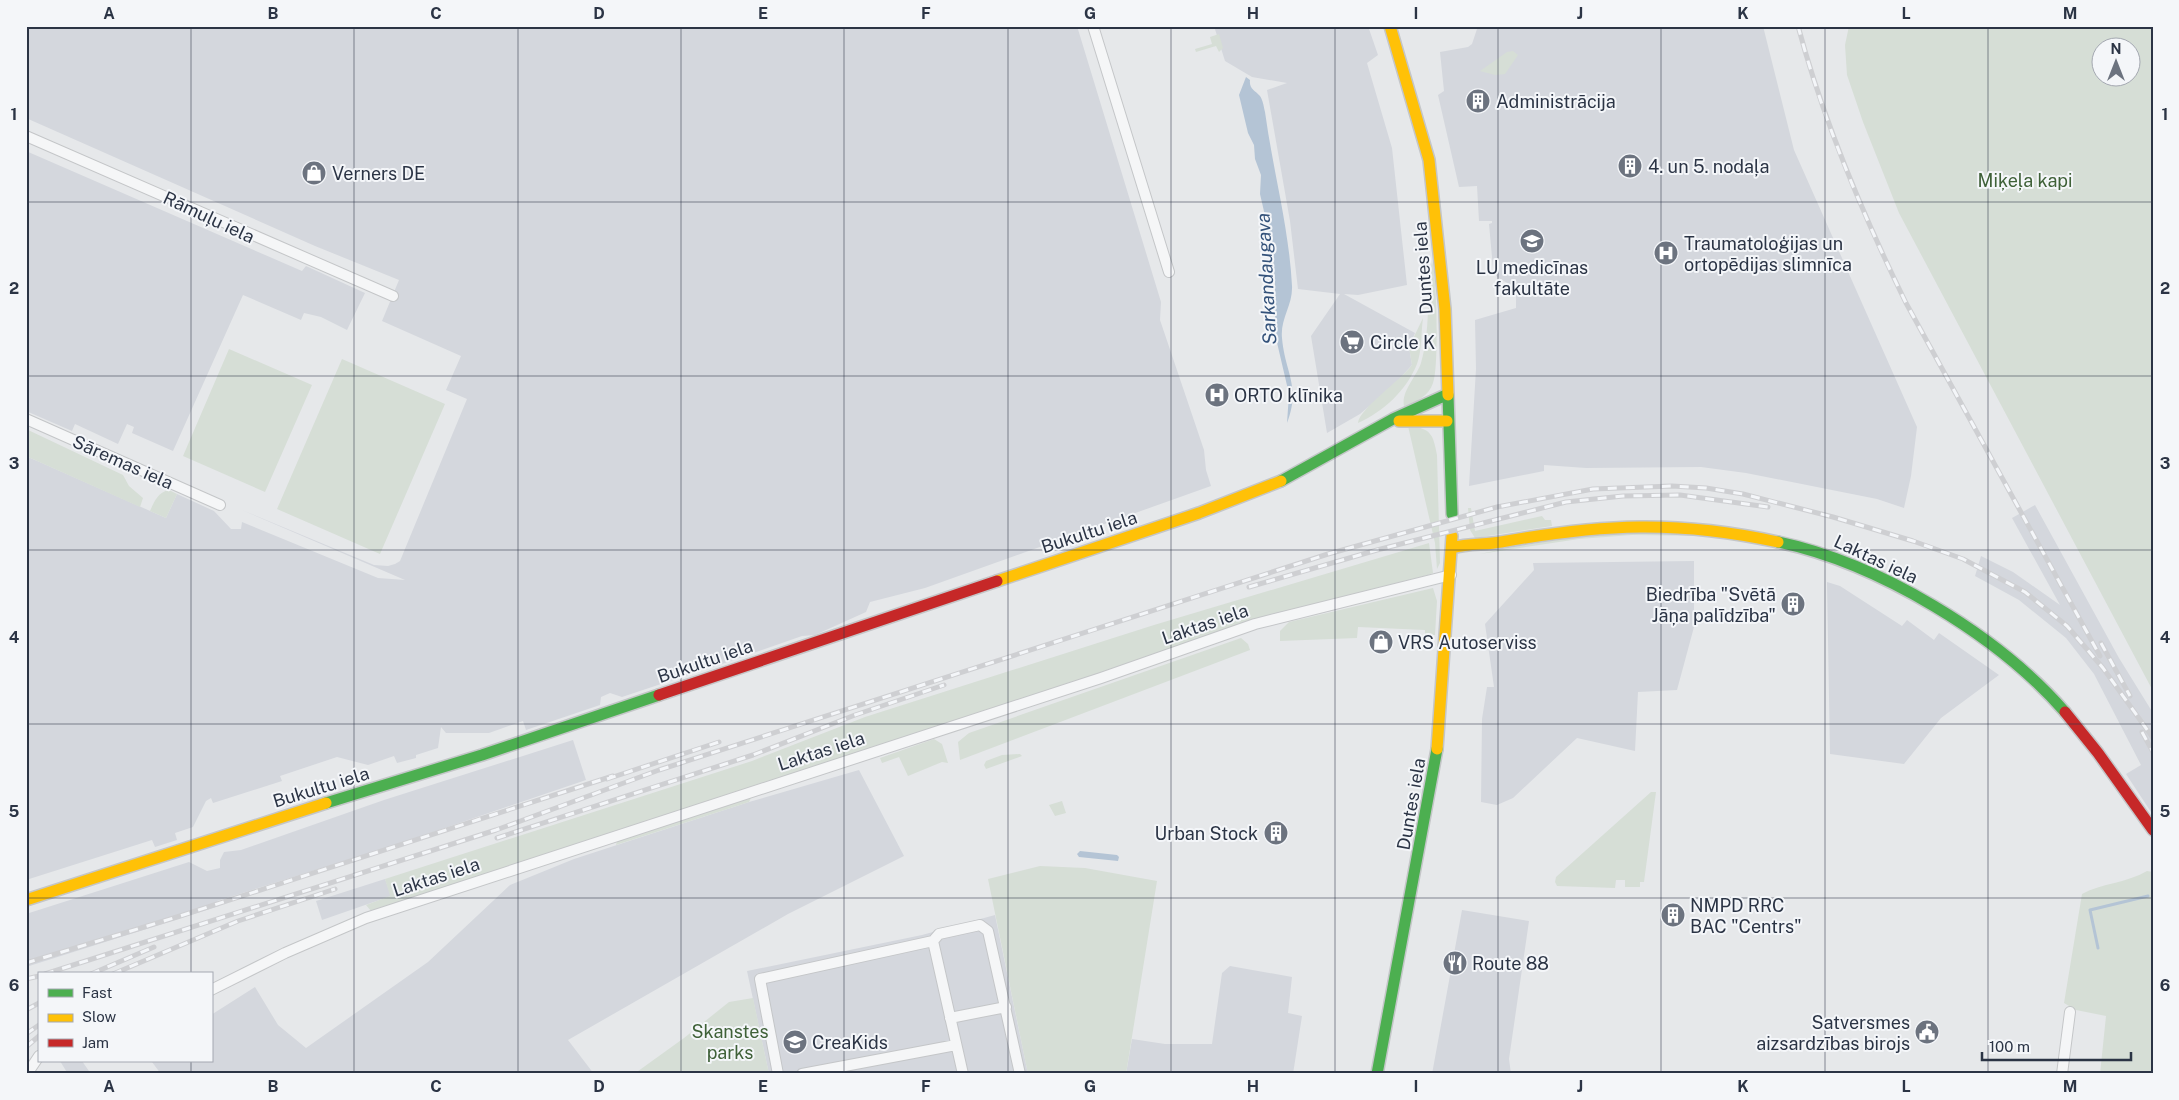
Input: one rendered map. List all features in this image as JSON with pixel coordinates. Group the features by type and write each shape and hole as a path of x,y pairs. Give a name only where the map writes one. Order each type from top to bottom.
{"street":[{"path":"1093,26 1169,272"},
{"name":"Duntes iela","path":"1390,26 1414,104 1428,160 1435,200 1445,309 1446,395 1452,514"},
{"name":"Rāmuļu iela","path":"26,136 392,296"},
{"name":"Bukultu iela","path":"26,900 328,802 482,755 1199,513 1286,478 1383,425 1446,395"},
{"name":"Sāremas iela","path":"26,419 220,505"},
{"name":"Bukultu iela","path":"1383,425 1420,420 1448,421"},
{"name":"Laktas iela","path":"1452,548 1465,544 1480,542 1489,544 1594,528 1639,525 1690,527 1772,538 1808,548 1868,572 1935,606 2014,660 2042,686 2094,747 2153,830"},
{"name":"Duntes iela","path":"1377,1074 1436,766 1452,575 1452,536"},
{"name":"Laktas iela","path":"212,990 285,953 366,918 1092,681 1255,624 1452,575"},
{"path":"778,1074 760,979 933,941 939,934 980,925 988,931 1020,1074"},
{"path":"933,941 963,1074"},
{"path":"950,1018 1006,1007"},
{"path":"2062,1074 2070,1012"},
{"path":"802,1074 831,1071 956,1045"},
{"path":"27,1074 38,1058"}],"shaded area":[{"path":"26,26 1077,26 1161,302 1160,320 1204,450 1206,470 1211,486 925,588 870,602 866,612 815,635 802,636 716,666 695,670 688,675 622,697 610,693 601,697 600,705 526,730 523,721 489,733 446,733 441,727 438,748 416,755 416,758 397,763 394,756 368,765 337,757 280,776 282,781 213,803 211,798 206,801 193,827 175,833 177,840 155,847 152,840 26,880 26,456 166,518 177,494 214,511 231,529 241,529 242,522 378,578 405,580 242,510 374,565 388,566 395,564 400,561 467,399 446,390 461,356 382,321 399,280 315,246 26,118"},
{"path":"1214,26 1368,26 1378,55 1367,63 1392,148 1407,285 1358,295 1344,294 1415,333 1409,347 1412,365 1392,387 1360,414 1327,433 1311,336 1340,294 1298,289 1290,221 1267,90 1287,83 1252,77 1225,61"},
{"name":"Traumatoloģijas un ortopēdijas slimnīca","path":"1478,26 1763,26 1794,150 1917,427 1911,476 1904,508 1877,499 1746,473 1701,467 1586,468 1544,465 1544,471 1469,486 1476,369 1475,320 1516,308 1516,288 1497,277 1493,268 1489,224 1492,221 1479,221 1477,186 1459,187 1438,95 1444,91 1440,52 1468,47 1472,44"},
{"path":"26,151 302,271 306,266 365,293 347,330 321,317 304,313 301,320 243,295 173,451 132,433 134,427 127,424 118,444 75,424 72,431 26,411"},
{"path":"2035,505 2119,658 2153,713 2153,815 2126,774 2141,765 2094,674 2066,638 2019,600 1975,576 1981,556 2013,572 2060,605 2012,518"},
{"path":"1694,561 1694,627 1677,690 1638,692 1635,751 1577,738 1513,798 1497,805 1481,802 1482,719 1487,687 1494,687 1485,624 1534,570 1533,563"},
{"path":"1827,582 1840,586 1902,626 1907,620 1934,640 1939,633 1999,675 1941,718 1904,764 1830,754"},
{"path":"573,740 586,780 392,846 217,901 219,906 26,967 26,914 189,862 207,871 220,868 220,860 224,852 241,850 384,800"},
{"path":"859,770 904,856 788,914 568,1040 594,1074 161,1074 152,1062 212,1062 212,1014 255,987 278,1025 306,1048 428,962 510,885 574,859 749,802"},
{"path":"385,879 391,896 322,920 316,901"},
{"path":"1462,910 1529,921 1509,1059 1511,1074 1432,1074"},
{"path":"995,915 1028,1074 769,1074 747,971 922,935"},
{"path":"1230,966 1292,977 1288,1013 1302,1016 1293,1074 1126,1074 1132,1039 1165,1044 1212,1044 1222,973"},
{"path":"61,1062 83,1062 91,1074 68,1074"}],"green space":[{"name":"Miķeļa kapi","path":"1849,26 2153,26 2153,691 1899,213 1863,122 1847,75 1845,45"},
{"path":"1219,34 1223,48 1219,52 1216,46 1196,52 1195,49 1212,44 1210,37"},
{"path":"1513,51 1518,55 1505,74 1495,75 1480,71 1507,52"},
{"path":"1432,261 1437,322 1435,374 1428,392 1404,406 1405,395 1419,368 1424,351"},
{"path":"1423,318 1419,359 1407,383 1377,413 1358,423 1365,410 1412,365 1409,347"},
{"path":"229,349 312,385 265,492 183,456"},
{"path":"342,359 445,404 380,554 277,509"},
{"path":"1408,426 1422,428 1430,433 1436,448 1440,563 1437,569 1435,543"},
{"path":"26,429 123,475 129,486 143,498 140,507 26,456"},
{"path":"169,490 177,494 166,518 150,511 159,495"},
{"path":"1468,508 1471,508 1475,531 1542,516 1545,520 1551,520 1552,526 1475,538 1470,530"},
{"path":"1611,534 1695,534 1700,536 1632,535 1579,539 1480,554 1567,539"},
{"path":"1429,543 1433,573 1428,575 1255,619 1055,688 371,911 366,905 390,896 385,879 752,761 865,717 1154,625"},
{"path":"1433,588 1437,601 1435,635 1425,635 1425,630 1358,627 1357,638 1280,641 1280,631 1289,622"},
{"path":"1241,638 1248,644 1250,650 960,760 958,742 969,733"},
{"path":"934,739 942,744 948,763 942,762 908,776 899,757 882,763 880,758"},
{"path":"1020,754 1022,756 986,769 984,765 986,761 1002,755"},
{"path":"1651,792 1656,792 1644,882 1640,882 1640,887 1625,887 1625,880 1616,880 1615,888 1557,886 1555,882 1556,877"},
{"path":"751,798 749,802 616,845 617,841"},
{"path":"1062,801 1066,813 1055,816 1049,805"},
{"path":"1040,866 1085,868 1157,881 1126,1074 1028,1074 988,879"},
{"path":"2147,871 2153,872 2153,1074 2100,1074 2106,1016 2076,1010 2064,1003 2082,894"},
{"name":"Skanstes parks","path":"753,998 769,1074 634,1074 684,1038 729,1002"}],"water":[{"path":"1246,77 1250,80 1251,87 1260,96 1263,104 1290,264 1292,293 1282,331 1293,399 1287,423 1289,394 1275,334 1275,282 1272,246 1260,194 1261,175 1255,159 1254,145 1248,133 1239,95"},
{"path":"1080,851 1117,855 1119,857 1118,861 1079,857 1077,854"}],"waterway":[{"path":"2098,948 2090,910 2148,896"}],"railway":[{"path":"1798,26 1808,62 1845,167 1906,303 2100,656"},
{"path":"51,972 496,830 659,770 1328,554 1497,507 1593,489 1672,486 1706,488 1743,494 1833,517 1913,541 1963,559 2025,592 2067,626 2103,668 2153,738"},
{"path":"1249,587 1377,550 1566,502 1623,496 1680,495 1768,507"},
{"path":"2101,643 2130,696"},
{"path":"497,838 753,755 855,715 944,685"},
{"path":"2142,732 2153,752"},
{"path":"607,779 719,742"},
{"path":"26,963 177,917 613,776"},
{"path":"118,972 238,921 335,889"},
{"path":"96,972 154,947"},
{"path":"26,979 38,976"},
{"path":"26,1010 38,1004"},
{"path":"26,1034 38,1026"},
{"path":"26,1047 38,1037"}],"traffic: fast":[{"path":"1281,481 1393,419 1446,395"},
{"path":"1448,395 1452,514"},
{"path":"1778,542 1816,552 1856,567 1934,606 2006,656 2038,683 2065,712"},
{"path":"326,803 482,755 659,695"},
{"path":"1377,1074 1437,749"}],"traffic: slow":[{"path":"1390,26 1429,160 1445,309 1448,395"},
{"path":"1399,421 1447,421"},
{"path":"997,581 1199,513 1281,481"},
{"path":"1452,548 1573,531 1640,527 1706,530 1778,542"},
{"path":"1437,749 1452,536"},
{"path":"26,900 326,803"}],"traffic: jam":[{"path":"659,695 997,581"},
{"path":"2065,712 2098,753 2153,830"}],"place":[{"name":"Administrācija","path":"1478,101"},
{"name":"4. un 5. nodaļa","path":"1630,166"},
{"name":"Verners DE","path":"314,173"},
{"name":"LU medicīnas fakultāte","path":"1532,241"},
{"name":"Traumatoloģijas un ortopēdijas slimnīca","path":"1666,253"},
{"name":"Circle K","path":"1352,342"},
{"name":"ORTO klīnika","path":"1217,395"},
{"name":"Biedrība \"Svētā Jāņa palīdzība\"","path":"1793,604"},
{"name":"VRS Autoserviss","path":"1381,642"},
{"name":"Urban Stock","path":"1276,833"},
{"name":"NMPD RRC BAC \"Centrs\"","path":"1673,915"},
{"name":"Route 88","path":"1455,963"},
{"name":"Satversmes aizsardzības birojs","path":"1927,1032"},
{"name":"CreaKids","path":"795,1042"}],"water label":[{"name":"Sarkandaugava","path":"1266,279"}]}
